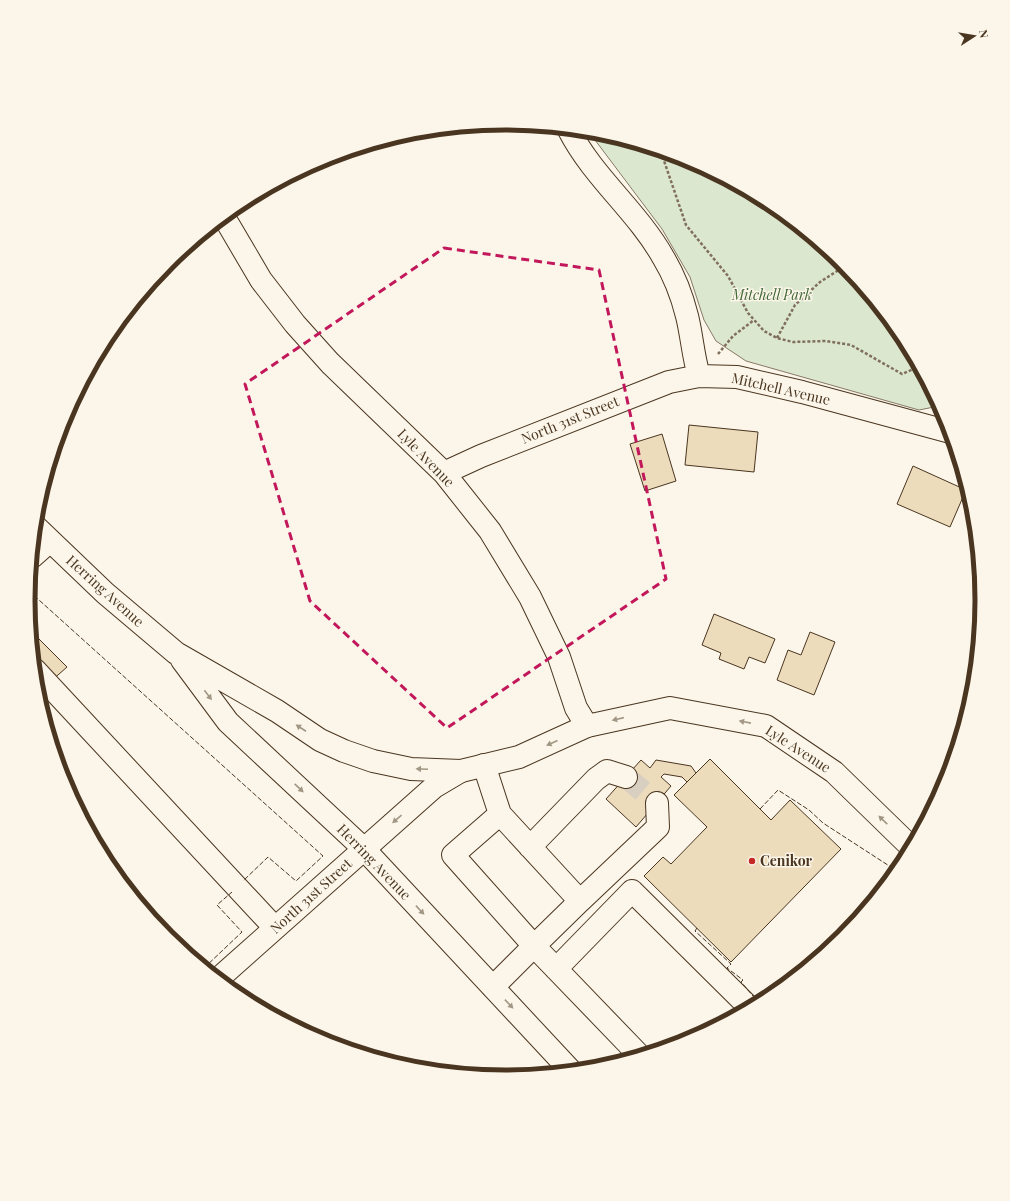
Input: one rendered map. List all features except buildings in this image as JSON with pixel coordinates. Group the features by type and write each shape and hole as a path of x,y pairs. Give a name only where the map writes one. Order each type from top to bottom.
{"street":[{"path":"572,136 577,146 641,222 663,256 676,282 687,317 694,360 700,376"},
{"name":"Lyle Avenue","path":"227,222 261,280 295,324 330,363 444,473 490,531 530,597 558,657 576,708 587,726"},
{"name":"Mitchell Avenue","path":"700,376 737,377 802,392 943,430"},
{"name":"North 31st Street","path":"444,473 481,456 669,382 700,376"},
{"name":"Herring Avenue","path":"42,534 105,593 176,653 277,711 320,740 344,751 373,761 411,769 461,771"},
{"name":"Herring Avenue","path":"176,653 228,722 363,848 566,1066"},
{"path":"41,677 276,928"},
{"name":"Lyle Avenue","path":"461,771 519,757 587,726 670,708 766,726 834,772 907,843"},
{"path":"484,765 500,814 580,901"},
{"name":"North 31st Street","path":"222,975 363,848 434,787 461,771"},
{"path":"530,847 601,775 607,771 626,777"},
{"path":"493,987 658,827 657,803"},
{"path":"500,814 453,855 534,946 636,1052"},
{"path":"556,969 632,891 746,1004"}],"path":[{"path":"663,158 686,226 728,276 754,320 764,332 777,338 793,342 826,341 851,345 902,374 914,369"},
{"path":"777,338 795,305 820,282 839,270"},
{"path":"700,376 733,336 754,320"}],"highlighted area":[{"path":"444,248 599,270 666,579 447,728 310,601 245,384"}],"green space":[{"name":"Mitchell Park","path":"595,140 656,155 685,166 740,193 791,228 815,247 837,268 878,314 896,339 912,366 933,407 919,410 746,361 716,341 704,320 690,277 662,229"}],"tunnel":[{"path":"626,777 657,803"}],"fence":[{"path":"35,597 323,856 296,881 268,857 243,881"},
{"path":"760,809 778,790 809,810 823,823 892,868"},
{"path":"208,964 242,932 217,905 232,892"},
{"path":"697,928 695,931 731,964 727,968 743,980 741,982 753,996"}],"place":[{"name":"Cenikor","path":"752,861"}]}
